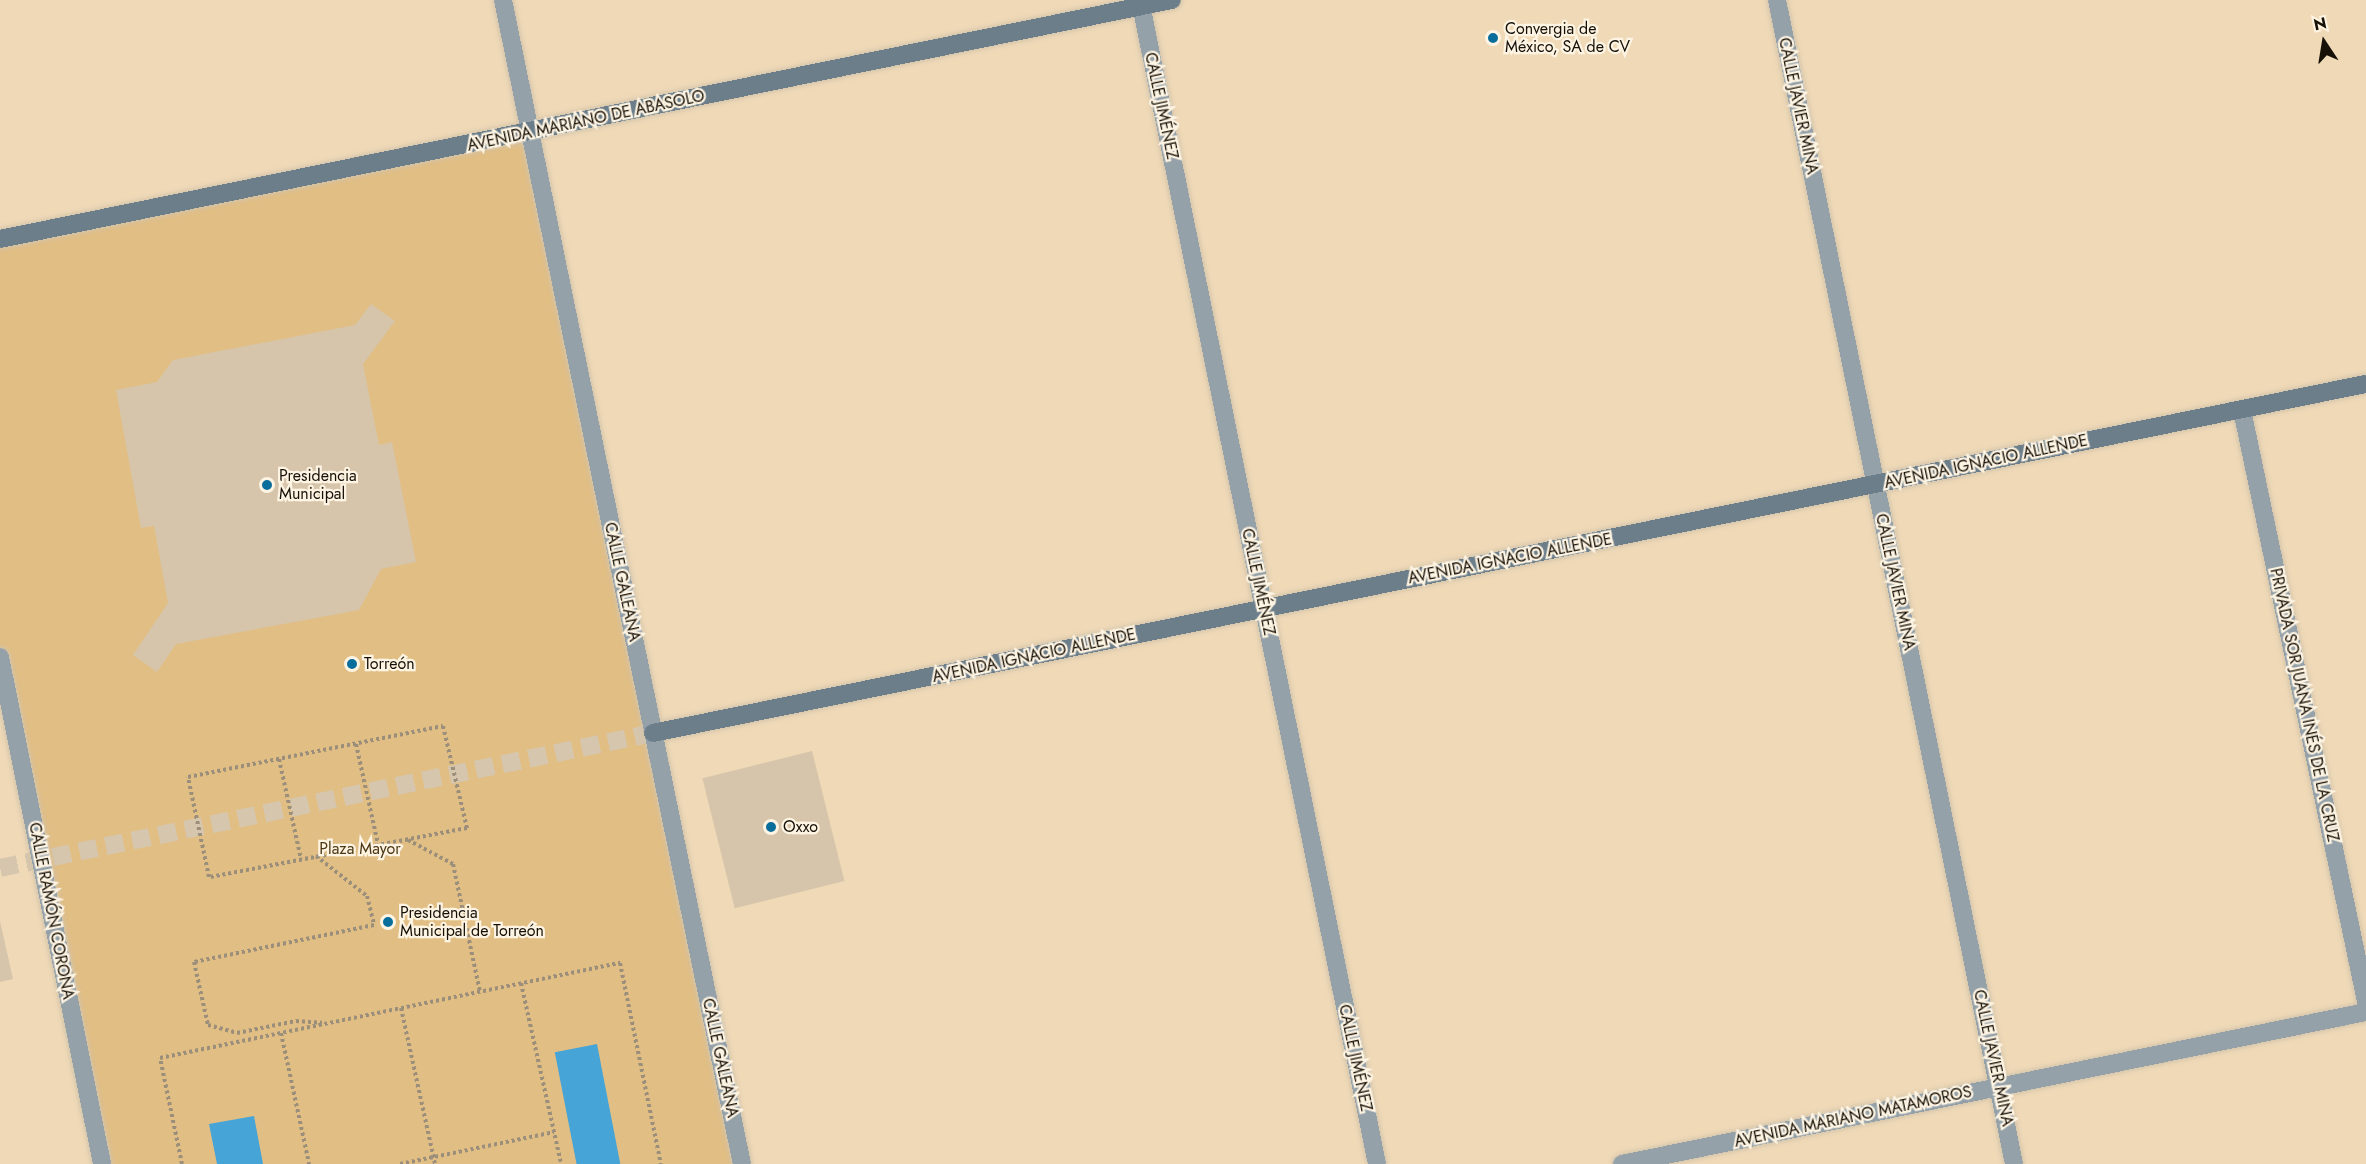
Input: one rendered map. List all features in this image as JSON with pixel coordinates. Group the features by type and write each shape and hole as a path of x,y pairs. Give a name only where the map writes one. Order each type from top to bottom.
{"street":[{"name":"CALLE GALEANA","path":"503,0 742,1164"},
{"name":"AVENIDA MARIANO DE ABASOLO","path":"0,239 530,132 1141,3 1172,0"},
{"name":"CALLE JAVIER MINA","path":"1777,0 2014,1164"},
{"name":"CALLE JIMÉNEZ","path":"1141,3 1377,1164"},
{"name":"AVENIDA IGNACIO ALLENDE","path":"654,733 2366,384"},
{"name":"PRIVADA SOR JUANA INÉS DE LA CRUZ","path":"2242,410 2366,1001"},
{"name":"CALLE RAMÓN CORONA","path":"0,657 102,1164"},
{"name":"AVENIDA MARIANO MATAMOROS","path":"1622,1164 2366,1012"}],"path":[{"path":"443,726 466,828 210,877 188,777 279,759 443,726"},
{"path":"356,744 378,844"},
{"path":"279,759 301,860"},
{"path":"407,839 453,864 480,992"},
{"path":"316,856 367,896 374,925 194,962 208,1025 237,1033 296,1021 328,1023"},
{"path":"182,1164 160,1058 620,963 661,1164"},
{"path":"521,983 561,1164"},
{"path":"401,1008 435,1164"},
{"path":"281,1033 309,1164"},
{"path":"400,1164 554,1132"}],"shaded area":[{"path":"0,0 2366,0 2366,1164 0,1164"}],"green space":[{"name":"Plaza Mayor","path":"532,132 746,1164 103,1164 0,652 0,243"}],"water":[{"path":"597,1044 620,1164 577,1164 555,1052"},
{"path":"254,1116 263,1164 217,1164 209,1124"}],"building":[{"name":"Presidencia Municipal","path":"371,304 395,321 363,364 379,445 392,442 416,562 381,569 359,610 176,644 157,672 133,655 168,603 154,526 141,528 116,390 157,382 173,360 355,325"},
{"name":"Oxxo","path":"812,751 844,881 735,908 702,778"},
{"path":"0,921 13,979 0,982"}],"tunnel":[{"path":"0,868 653,733"}],"place":[{"name":"Convergia de México, SA de CV","path":"1493,38"},
{"name":"Presidencia Municipal","path":"267,485"},
{"name":"Torreón","path":"352,664"},
{"name":"Oxxo","path":"771,827"},
{"name":"Presidencia Municipal de Torreón","path":"388,922"}]}
